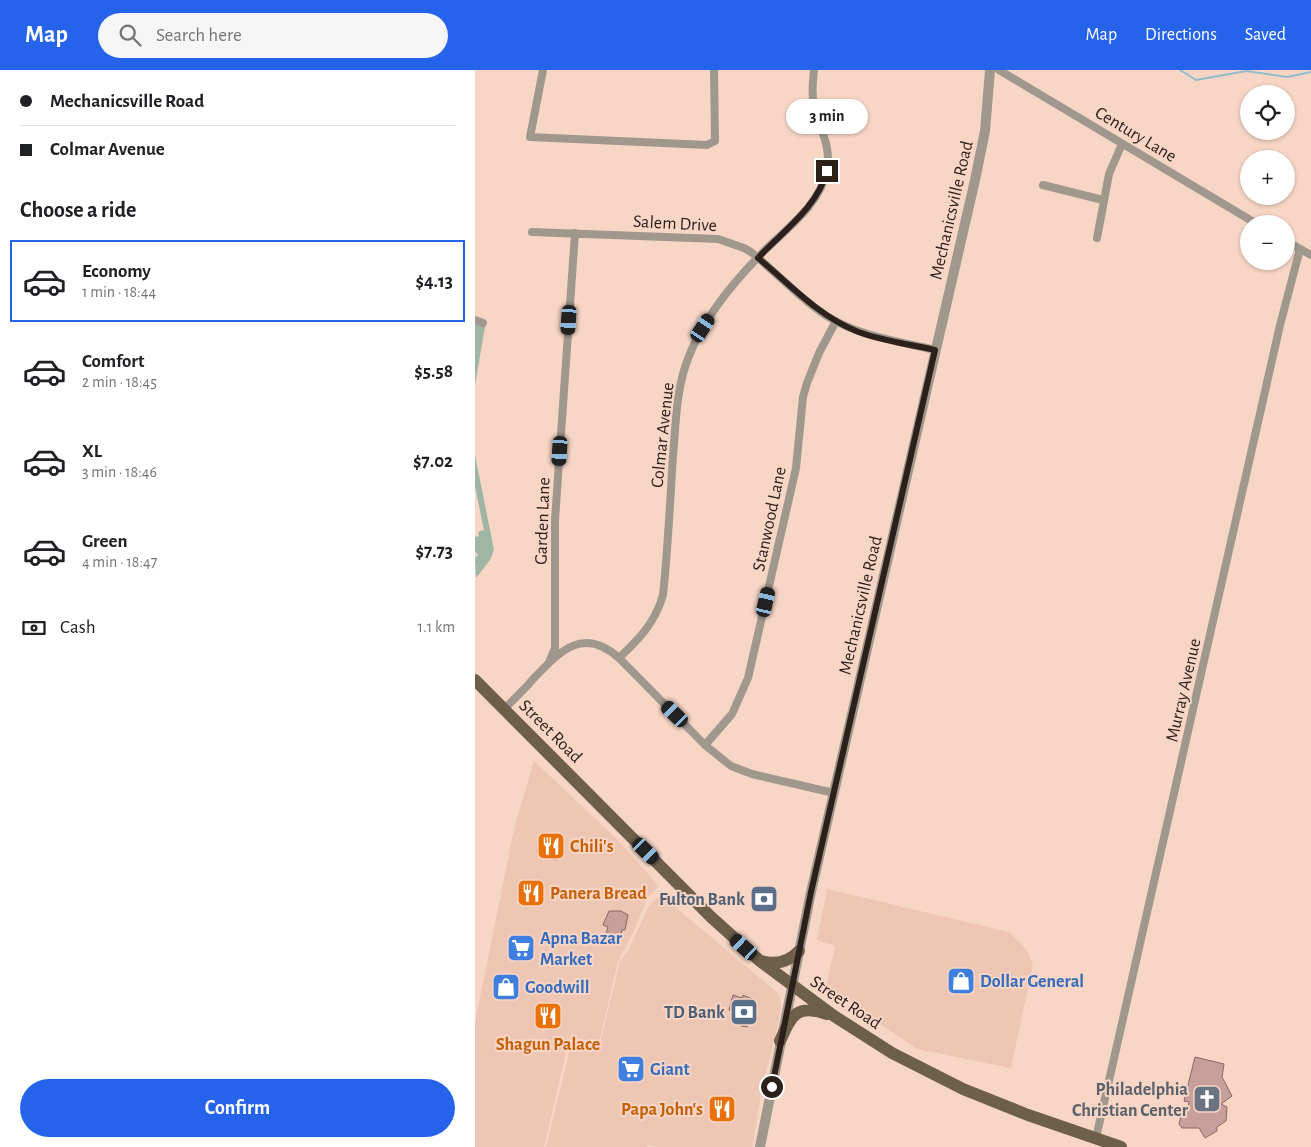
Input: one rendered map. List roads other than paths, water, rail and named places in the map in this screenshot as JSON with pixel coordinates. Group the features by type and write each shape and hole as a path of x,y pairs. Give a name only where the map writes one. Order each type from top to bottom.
{"main road":[{"name":"Street Road","path":"475,680 711,916 760,961 792,986 834,1016 893,1053 963,1089 1028,1115 1121,1147"},
{"path":"760,961 783,962 799,951"},
{"path":"780,1041 791,1017 799,1011 812,1011 834,1016"}],"street":[{"path":"543,70 530,137 707,145 715,141 713,70"},
{"name":"Colmar Avenue","path":"619,658 646,632 656,615 663,595 678,395 688,358 712,313 758,258 799,218 824,182 829,159 813,98 814,70"},
{"name":"Mechanicsville Road","path":"760,1147 780,1041 833,792 985,131 990,70"},
{"name":"Century Lane","path":"999,70 1242,215"},
{"path":"1097,238 1103,200 1115,158 1122,144"},
{"path":"1043,185 1103,200"},
{"name":"Salem Drive","path":"532,232 718,239 744,248 811,304 836,320 871,336 935,350"},
{"name":"Garden Lane","path":"551,660 555,648 555,520 575,233"},
{"path":"1295,246 1311,255"},
{"name":"Murray Avenue","path":"1097,1138 1280,325 1300,249"},
{"name":"Stanwood Lane","path":"705,745 732,714 748,678 796,468 803,398 819,353 836,320"},
{"path":"504,708 564,649 585,644 599,645 607,648 619,658 717,756 743,771 833,792"}],"waterway":[{"path":"1180,70 1196,80 1246,71 1287,77 1311,72"}],"place":[{"name":"Chili's","path":"551,846"},
{"name":"Panera Bread","path":"531,893"},
{"name":"Fulton Bank","path":"764,899"},
{"name":"Apna Bazar Market","path":"521,948"},
{"name":"Dollar General","path":"961,981"},
{"name":"Goodwill","path":"506,987"},
{"name":"TD Bank","path":"744,1012"},
{"name":"Shagun Palace","path":"548,1016"},
{"name":"Giant","path":"631,1069"},
{"name":"Philadelphia Christian Center","path":"1207,1099"},
{"name":"Papa John's","path":"722,1109"}]}
